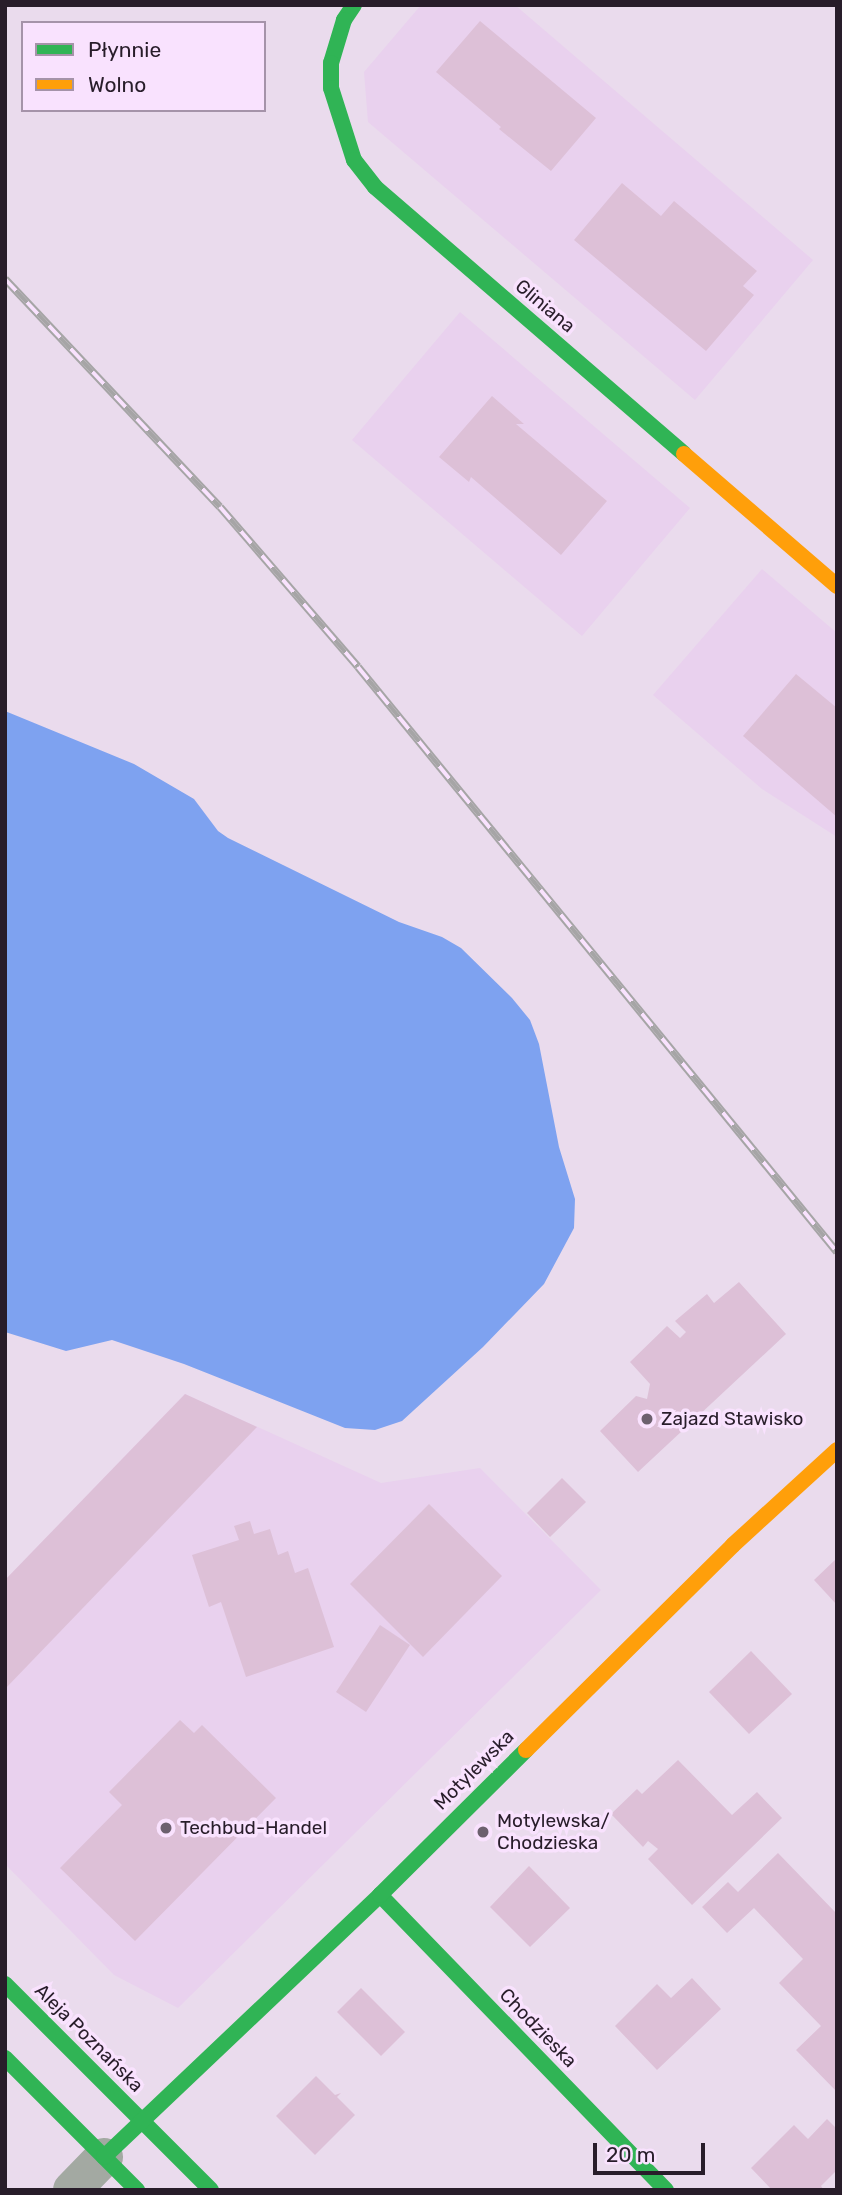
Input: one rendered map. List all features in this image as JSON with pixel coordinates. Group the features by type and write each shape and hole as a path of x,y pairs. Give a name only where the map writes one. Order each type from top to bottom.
{"street":[{"name":"Gliniana","path":"354,5 344,20 331,63 331,88 354,160 375,187 837,586"},
{"name":"Motylewska","path":"143,2122 380,1895 713,1564 837,1450"},
{"name":"Chodzieska","path":"380,1895 666,2190"},
{"name":"Aleja Poznańska","path":"5,1984 211,2190"},
{"path":"5,2058 137,2190"},
{"name":"Aleja Poznańska","path":"104,2157 143,2122"},
{"path":"72,2190 104,2157"}],"shaded area":[{"path":"421,5 515,5 813,260 695,400 368,122 364,72"},
{"path":"460,312 690,508 582,636 352,440"},
{"path":"762,569 837,633 837,837 762,789 653,695"},
{"path":"185,1394 381,1483 480,1468 601,1590 178,2008 114,1975 5,1864 5,1580"}],"water":[{"path":"5,711 134,764 194,799 218,831 228,838 399,922 442,937 461,948 512,998 530,1020 539,1044 559,1147 575,1199 574,1228 544,1284 483,1347 402,1421 375,1430 345,1428 184,1364 112,1340 66,1351 5,1332"}],"building":[{"path":"480,21 596,118 551,171 436,72"},
{"path":"622,183 661,216 674,201 757,271 743,286 754,295 706,351 574,240"},
{"path":"492,396 524,424 516,424 607,501 561,555 471,477 469,482 439,457"},
{"path":"796,674 837,708 837,817 743,736"},
{"path":"739,1282 786,1334 638,1472 600,1431 636,1396 647,1399 650,1384 630,1362 667,1326 680,1338 686,1332 675,1321 707,1294 714,1303"},
{"path":"185,1394 257,1427 5,1689 5,1580"},
{"path":"562,1478 586,1502 550,1537 527,1513"},
{"path":"429,1504 502,1576 423,1657 350,1584"},
{"path":"250,1521 254,1534 270,1529 278,1555 288,1551 295,1573 308,1568 334,1647 246,1677 221,1602 209,1607 192,1555 239,1540 234,1526"},
{"path":"837,1558 837,1605 814,1580"},
{"path":"380,1625 410,1645 366,1712 336,1692"},
{"path":"751,1651 792,1694 749,1734 709,1692"},
{"path":"180,1720 194,1733 202,1725 276,1798 135,1941 60,1868 122,1805 109,1792"},
{"path":"678,1760 732,1815 757,1792 782,1818 692,1905 648,1859 658,1849 648,1841 643,1847 611,1814 637,1789 642,1794"},
{"path":"778,1853 837,1914 837,2092 796,2050 821,2026 779,1983 803,1959 754,1908 727,1933 702,1907 728,1882 738,1892"},
{"path":"529,1866 570,1908 530,1947 490,1907"},
{"path":"692,1978 721,2009 657,2070 615,2026 657,1984 671,1998"},
{"path":"361,1988 405,2032 381,2056 337,2012"},
{"path":"316,2076 335,2095 341,2093 337,2097 355,2115 315,2155 276,2116"},
{"path":"827,2119 837,2129 837,2170 821,2186 824,2190 772,2190 751,2168 794,2125 808,2139"}],"railway":[{"path":"5,279 220,507 358,667 837,1252"}],"traffic: fast":[{"path":"354,5 344,20 331,63 331,88 354,160 375,187 684,454"},
{"path":"104,2157 380,1895 526,1750"},
{"path":"380,1895 666,2190"},
{"path":"5,1984 211,2190"},
{"path":"5,2058 137,2190"}],"traffic: slow":[{"path":"684,454 837,586"},
{"path":"526,1750 733,1545 837,1450"}],"place":[{"name":"Zajazd Stawisko","path":"647,1419"},
{"name":"Techbud-Handel","path":"166,1828"},
{"name":"Motylewska/ Chodzieska","path":"483,1832"}]}
